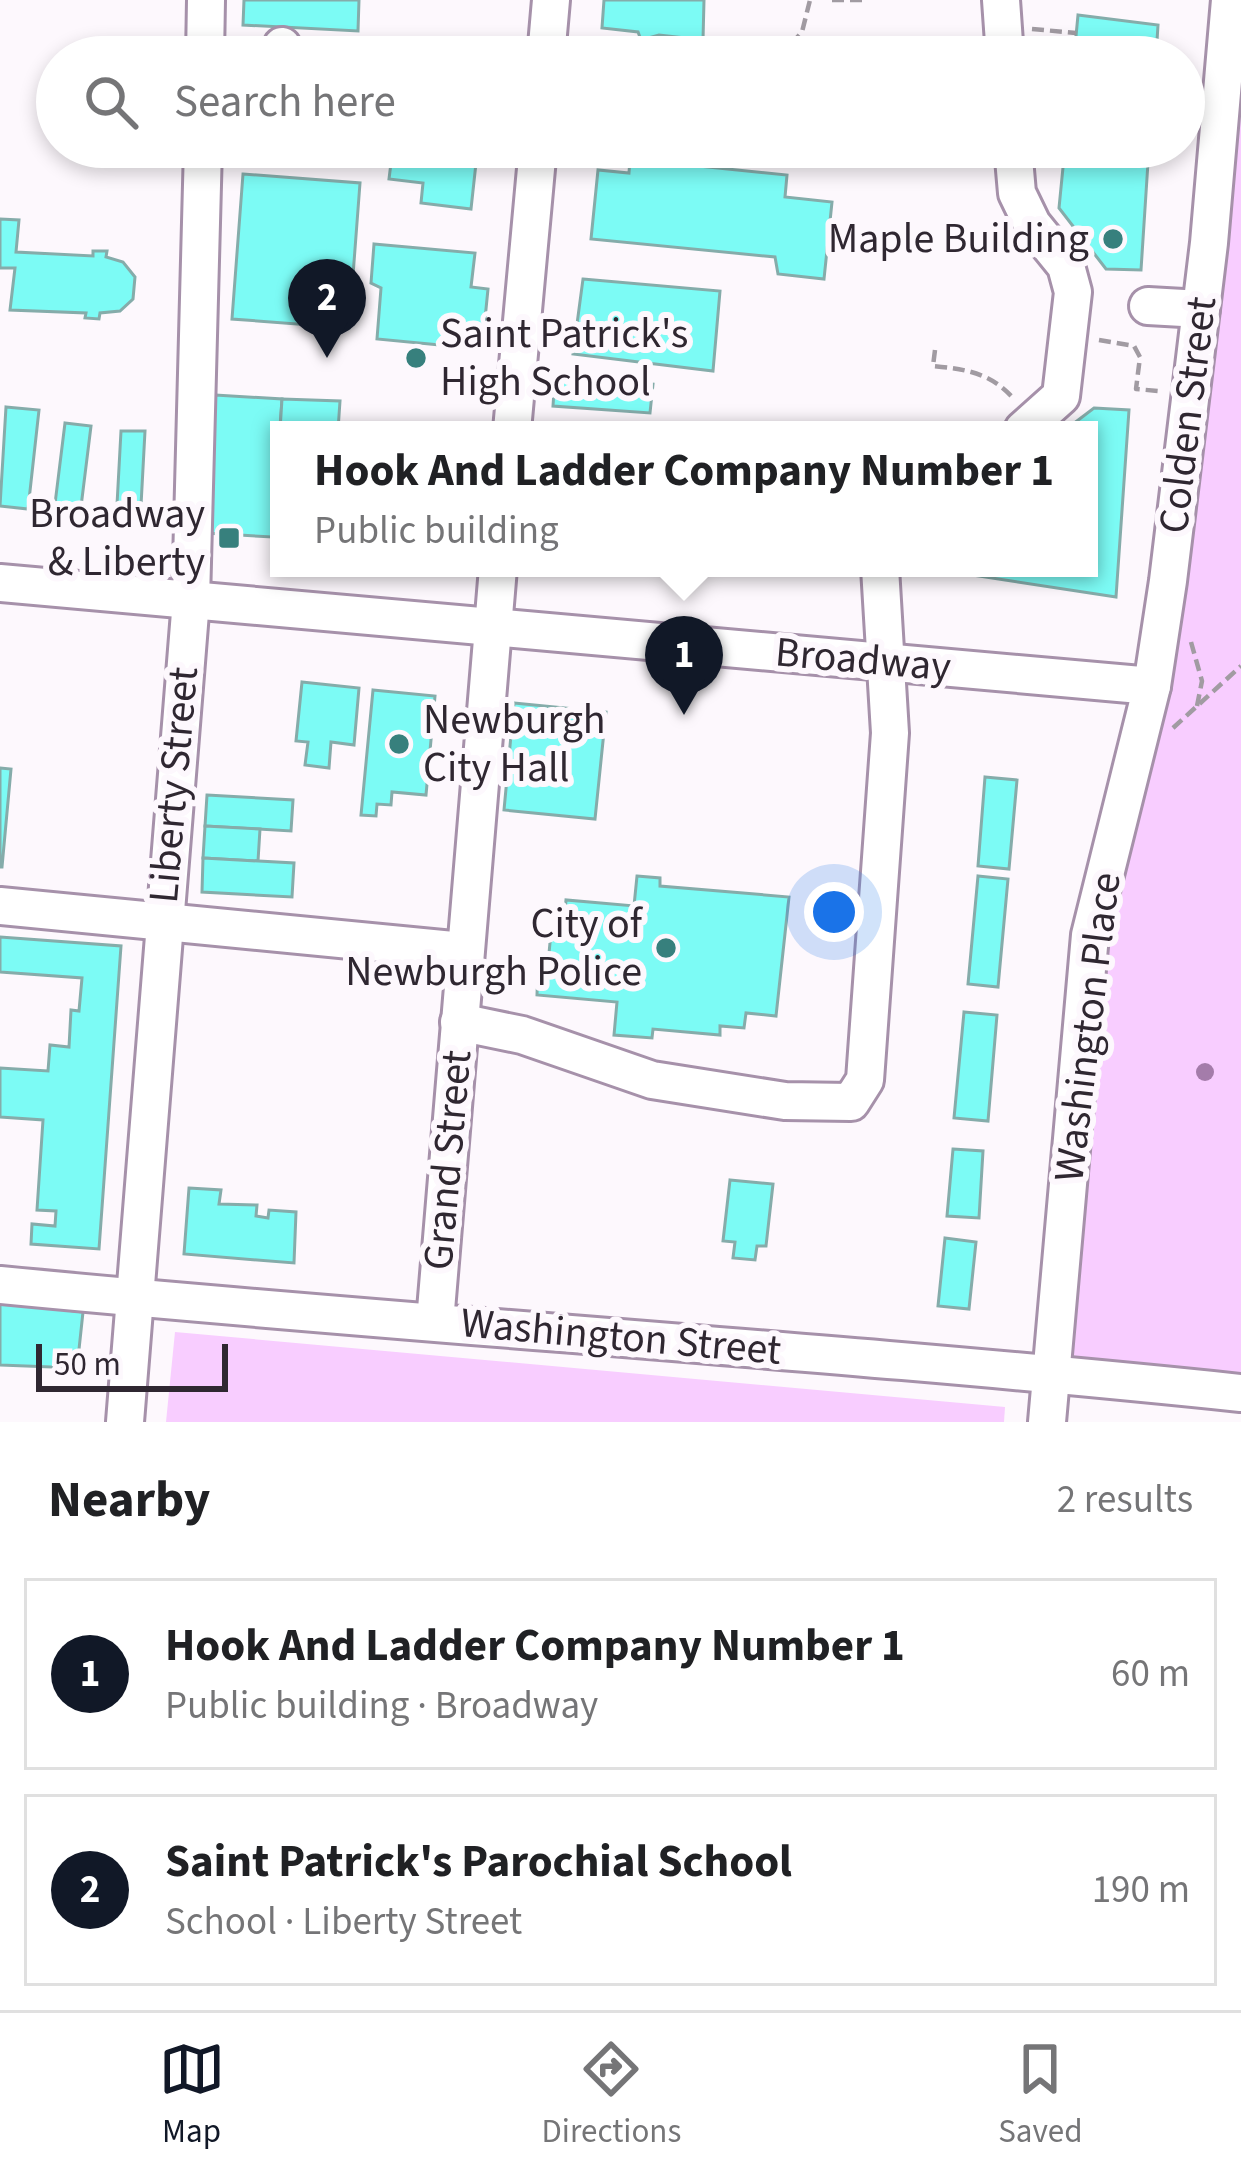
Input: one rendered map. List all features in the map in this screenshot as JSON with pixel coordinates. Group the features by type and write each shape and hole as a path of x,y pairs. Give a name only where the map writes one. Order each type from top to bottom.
{"street":[{"path":"205,36 206,0"},
{"path":"548,36 551,0"},
{"name":"Сolden Street","path":"1152,686 1202,309 1230,0"},
{"name":"Liberty Street","path":"125,1422 190,600 202,168"},
{"path":"513,421 536,168"},
{"path":"1015,168 1018,193 1032,224 1066,266 1073,292 1061,396 1034,421"},
{"path":"1148,306 1202,309"},
{"name":"Grand Street","path":"435,1322 496,577"},
{"path":"460,1022 522,1035 652,1079 785,1101 851,1102 866,1079 890,734 881,577"},
{"name":"Broadway","path":"0,583 1152,686"},
{"name":"Washington Place","path":"1047,1422 1090,935 1152,686"},
{"path":"0,906 463,951"},
{"name":"Washington Street","path":"0,1285 1241,1393"}],"path":[{"path":"798,36 810,0"},
{"path":"832,0 862,0"},
{"path":"1003,28 1076,33"},
{"path":"1070,336 1134,346 1140,357 1136,389 1158,391"},
{"path":"935,350 933,366 963,369 1000,382 1025,421"},
{"path":"1162,623 1190,642 1202,681 1197,706"},
{"path":"1129,768 1241,666"}],"shaded area":[{"path":"1241,0 1241,1393 1052,1373 1090,935 1152,686"},
{"path":"175,1332 1005,1407 1004,1422 166,1422"}],"building":[{"path":"244,0 359,0 358,31 243,25"},
{"path":"604,0 704,0 703,36 640,36 602,28"},
{"path":"1078,15 1158,25 1157,36 1076,36"},
{"path":"390,168 475,168 471,209 421,203 423,183 389,179"},
{"path":"629,168 718,168 787,175 785,197 832,202 824,279 778,274 775,257 591,239 598,170 629,173"},
{"name":"Maple Building","path":"1063,168 1148,168 1141,270 1106,269 1059,208"},
{"path":"243,174 360,183 349,328 232,319"},
{"path":"0,219 19,220 16,252 93,256 93,251 107,251 106,257 123,262 135,277 133,299 120,311 100,313 99,319 85,318 86,313 10,310 15,268 0,268"},
{"path":"374,244 475,253 471,287 488,289 482,349 377,339 381,288 371,283"},
{"path":"583,279 720,291 713,371 573,354"},
{"path":"555,376 653,384 650,413 553,406"},
{"path":"215,395 282,399 280,421 270,421 270,537 206,533"},
{"path":"282,399 340,401 339,421 281,421"},
{"path":"6,407 39,410 28,509 0,506"},
{"path":"1094,408 1129,410 1116,597 986,577 1098,577 1098,421 1077,421"},
{"path":"65,423 91,426 79,523 53,520"},
{"path":"121,431 145,431 140,524 116,523"},
{"path":"302,682 359,688 354,745 331,742 329,768 305,765 308,742 296,741"},
{"name":"Newburgh City Hall","path":"373,690 435,696 426,795 392,792 391,805 377,804 376,816 361,815"},
{"path":"514,703 606,712 595,819 504,810"},
{"path":"0,768 11,769 2,867 0,867"},
{"path":"985,777 1017,780 1009,869 978,866"},
{"path":"207,795 293,800 291,831 205,826"},
{"path":"205,826 260,829 258,861 203,858"},
{"path":"203,858 294,863 292,897 202,892"},
{"name":"City of Newburgh Police","path":"637,876 660,878 660,886 789,897 776,1016 746,1013 744,1028 720,1026 720,1035 653,1029 652,1038 614,1035 617,1002 537,995 538,964 548,964 551,932 563,933 566,900 634,906"},
{"path":"978,876 1008,879 998,987 968,984"},
{"path":"0,937 121,946 99,1249 31,1244 32,1224 55,1226 56,1211 37,1210 43,1120 0,1117 0,1068 48,1071 50,1045 69,1047 71,1010 79,1011 82,978 0,972"},
{"path":"964,1012 997,1015 988,1121 954,1118"},
{"path":"953,1149 983,1151 979,1218 947,1216"},
{"path":"730,1180 773,1184 766,1246 757,1246 755,1260 733,1258 735,1242 723,1241"},
{"path":"189,1188 221,1190 219,1204 257,1205 256,1216 268,1218 269,1210 296,1212 294,1263 184,1254"},
{"path":"945,1238 976,1242 969,1309 938,1306"},
{"path":"0,1302 83,1312 77,1368 0,1365"}],"place":[{"name":"Maple Building","path":"1113,239"},
{"name":"Saint Patrick's Parochial School","path":"327,358"},
{"name":"Saint Patrick's High School","path":"416,358"},
{"name":"Broadway & Liberty","path":"229,538"},
{"name":"Hook And Ladder Company Number 1","path":"684,715"},
{"name":"Newburgh City Hall","path":"399,744"},
{"name":"City of Newburgh Police","path":"666,948"}]}
